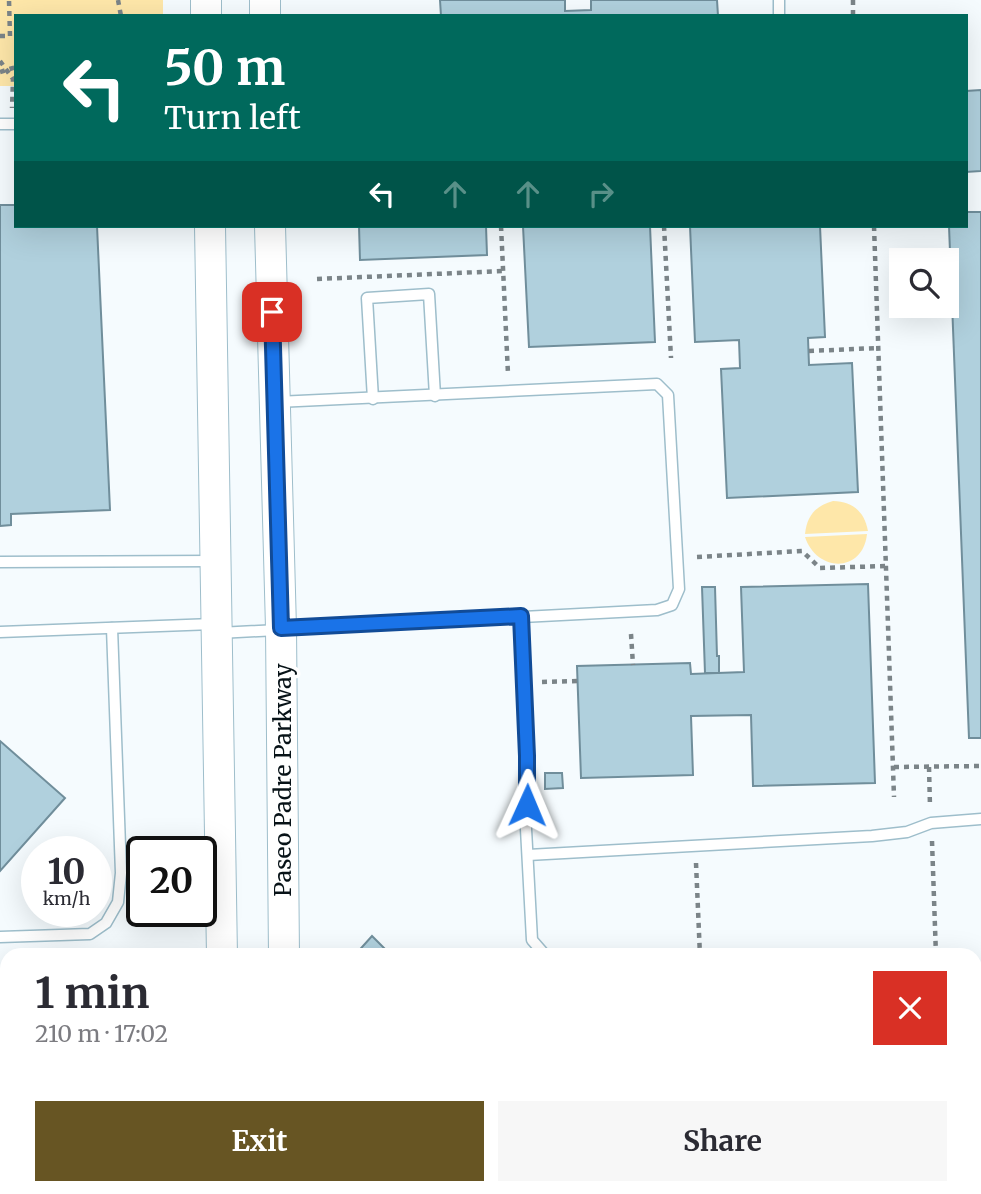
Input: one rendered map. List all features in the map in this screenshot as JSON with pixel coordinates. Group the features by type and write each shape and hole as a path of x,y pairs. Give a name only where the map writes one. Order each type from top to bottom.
{"main road":[{"path":"210,228 222,948"},
{"name":"Paseo Padre Parkway","path":"270,228 281,628 284,948"}],"lane":[{"path":"0,124 14,124"},
{"path":"373,399 367,298 429,294 435,396"},
{"path":"0,632 112,628 281,628 657,610 672,605 679,589 668,395 657,384 274,402"},
{"path":"0,562 215,561"},
{"path":"521,616 532,940 539,948"},
{"path":"0,937 90,934 106,923 118,902 121,873 112,628"},
{"path":"528,855 873,836 907,832 931,823 981,819"}],"path":[{"path":"0,36 10,36 9,0"},
{"path":"0,61 13,79 14,124"},
{"path":"0,72 14,68"},
{"path":"502,228 508,374"},
{"path":"664,228 671,358"},
{"path":"874,228 894,797"},
{"path":"317,279 503,271"},
{"path":"808,351 878,348"},
{"path":"697,557 802,551 820,568 886,566"},
{"path":"631,634 633,665"},
{"path":"542,682 578,681"},
{"path":"894,767 981,765"},
{"path":"929,766 930,807"},
{"path":"932,841 936,948"},
{"path":"696,858 700,948"}],"shaded area":[{"path":"0,0 163,0 163,14 14,14 14,86 0,86"},
{"path":"833,501 846,503 856,509 864,518 868,531 805,534 813,513"},
{"path":"867,534 864,547 857,556 849,562 839,564 819,557 805,537"}],"building":[{"path":"440,0 565,0 565,11 591,10 591,0 717,0 718,14 441,14"},
{"path":"981,90 981,171 968,172 968,91"},
{"path":"0,205 14,205 14,228 97,228 110,510 11,514 11,525 0,526"},
{"path":"968,212 981,212 981,738 969,738 953,318 959,318 959,248 950,248 949,228 968,228"},
{"path":"359,228 486,228 487,255 360,260"},
{"path":"523,228 650,228 655,342 529,347"},
{"path":"690,228 820,228 825,337 808,338 809,365 852,363 858,492 727,498 721,369 740,368 739,340 695,342"},
{"path":"868,584 875,783 753,786 751,715 691,716 693,775 581,778 577,666 690,663 691,674 744,672 741,587"},
{"path":"702,587 715,587 719,673 705,673"},
{"path":"0,741 65,798 31,836 21,836 21,847 0,871"},
{"path":"545,773 562,773 563,788 545,789"},
{"path":"372,936 384,948 361,948"}],"route":[{"path":"272,312 281,628 521,616 527,805"}]}
